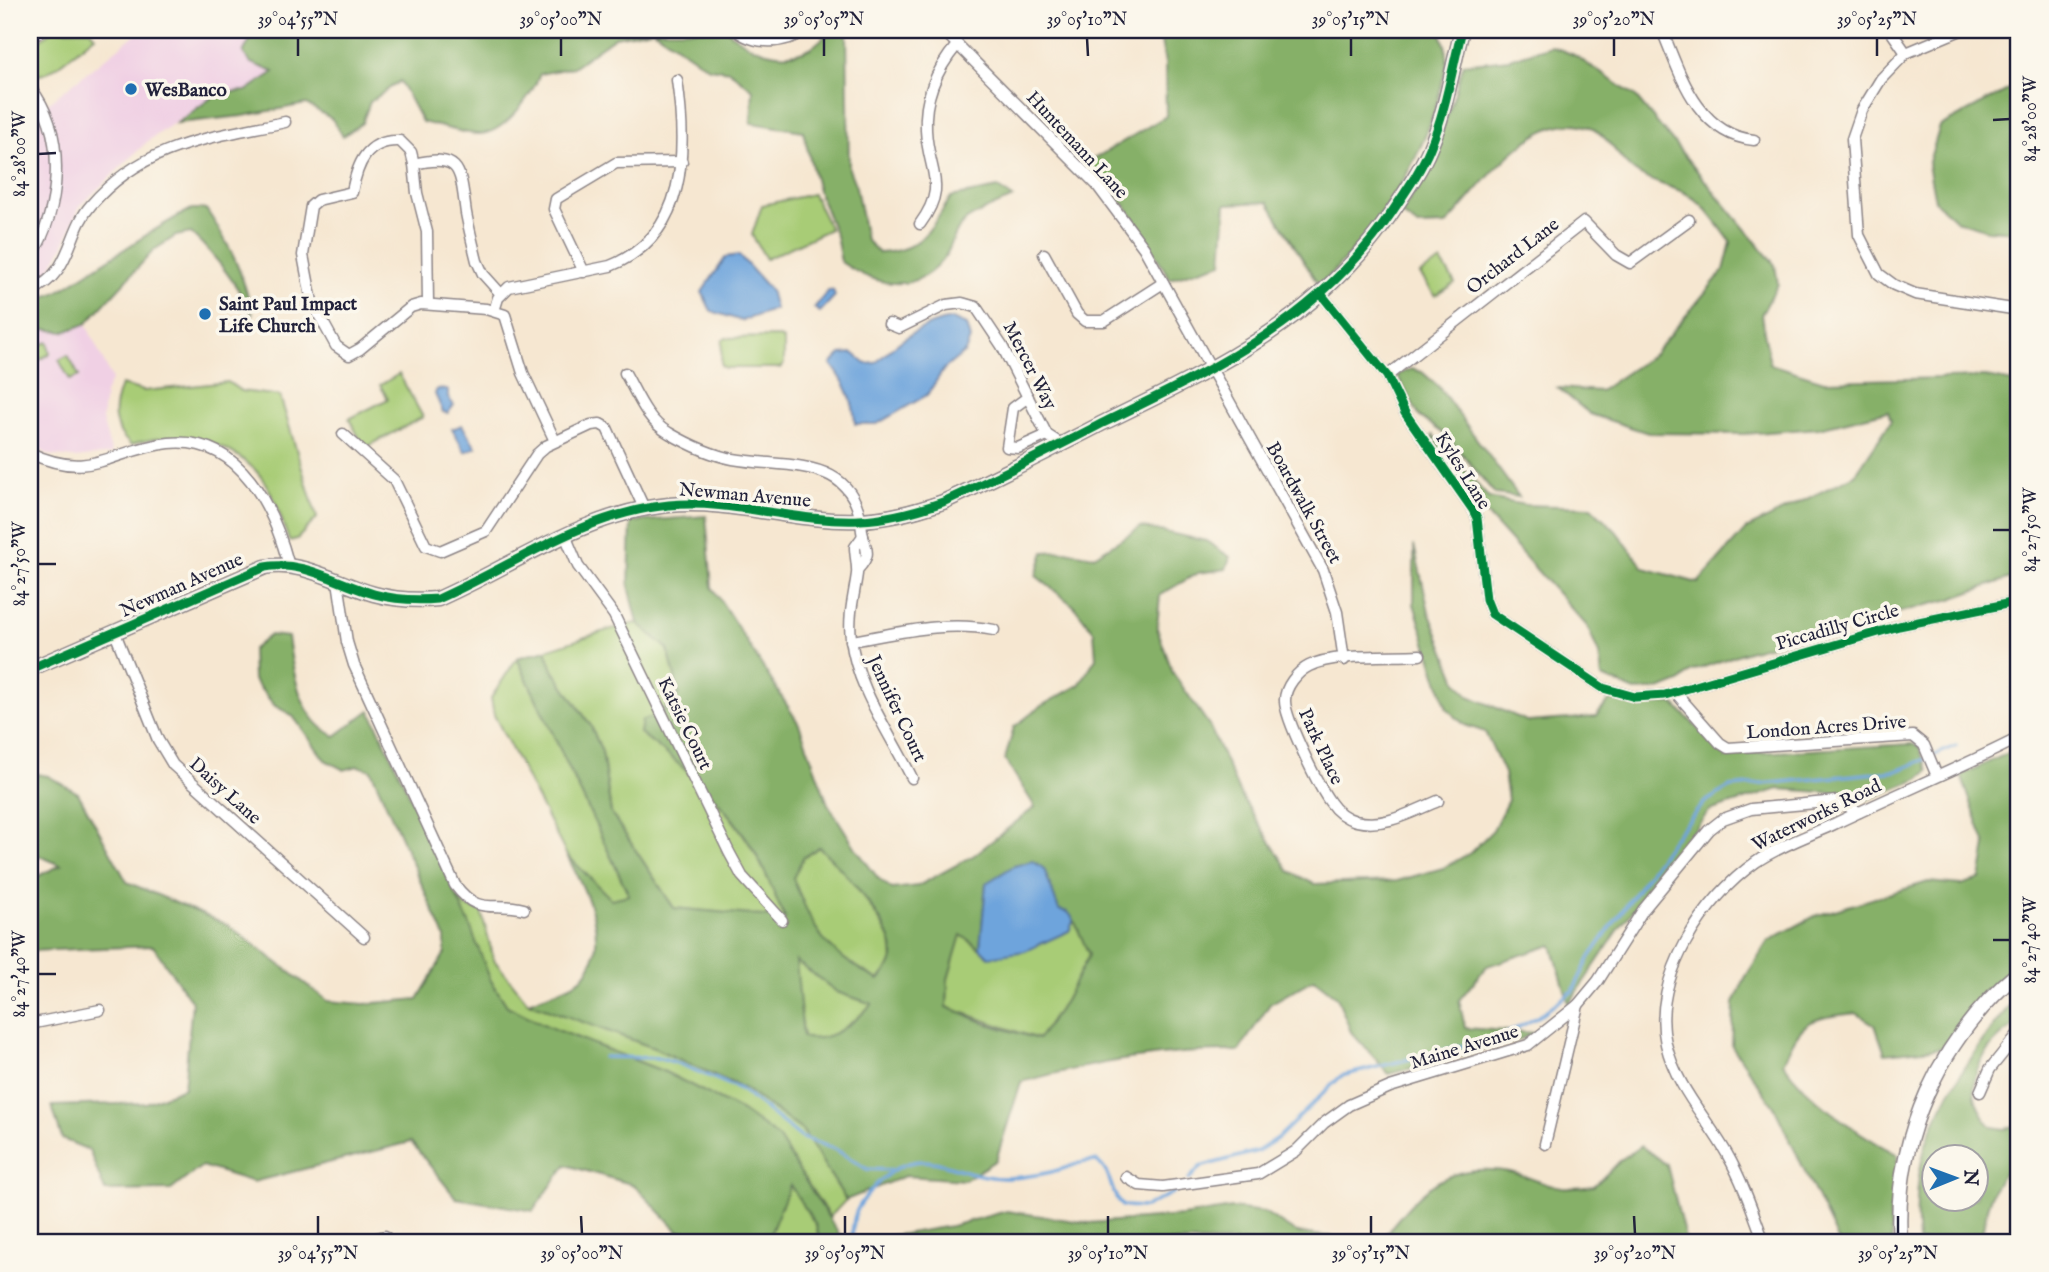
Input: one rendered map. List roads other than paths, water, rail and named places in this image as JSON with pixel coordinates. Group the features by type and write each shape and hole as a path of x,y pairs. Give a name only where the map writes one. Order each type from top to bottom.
{"street":[{"path":"30,36 39,30"},
{"path":"736,30 750,38 768,42 804,30"},
{"name":"Huntemann Lane","path":"943,30 1097,185 1144,248 1210,370"},
{"name":"Newman Avenue","path":"30,669 115,634 251,572 289,566 398,599 438,599 565,535 644,508 706,505 862,520 918,510 943,502 1210,370 1277,330 1321,294 1380,229 1423,162 1450,82 1462,30"},
{"path":"1662,30 1698,107 1729,134 1754,140"},
{"path":"1890,30 1906,53"},
{"path":"1961,30 1906,53 1881,79 1862,110 1852,139 1859,235 1867,256 1879,274 1915,295 2019,310"},
{"path":"920,224 934,204 936,189 926,130 927,104 936,75 957,45"},
{"path":"494,311 501,294 509,286 539,278 584,272 626,260 653,237 675,199 682,162 683,124 677,80"},
{"path":"30,87 37,96 53,141 55,176 49,217 30,259"},
{"path":"30,291 56,272 90,205 137,165 173,147 285,122"},
{"path":"428,303 427,232 416,193 411,152 400,141 378,145 363,154 352,192 318,200 311,206 303,255 305,275 317,313 331,339 344,354 354,354 411,307 428,303 494,311 508,320 520,365 555,441"},
{"path":"414,164 442,159 458,168 477,261 483,274 501,294"},
{"path":"584,272 554,209 556,199 616,163 682,162"},
{"name":"Orchard Lane","path":"1387,376 1584,222 1616,255 1630,263 1689,220"},
{"path":"1044,254 1075,312 1084,321 1104,321 1163,283"},
{"name":"Kyles Lane","path":"1321,294 1387,376 1405,412 1477,518 1486,600 1492,614 1604,688 1635,697 1675,692"},
{"name":"Mercer Way","path":"889,324 899,328 956,303 976,307 992,328 1047,435 1061,444"},
{"name":"Boardwalk Street","path":"1210,370 1323,570 1337,612 1344,660"},
{"path":"625,373 652,420 666,432 716,455 797,464 820,471 848,488 862,520"},
{"path":"1028,397 1013,408 1007,447 1018,448 1047,435"},
{"path":"343,434 394,480 429,549 440,551 486,531 537,454 555,441 591,425 600,424 607,428 642,497 644,508"},
{"path":"30,453 58,463 83,466 169,443 203,447 227,458 255,482 281,536 289,566"},
{"name":"Jennifer Court","path":"862,520 863,537 855,547 858,569 850,609 851,641 855,661 870,695 912,778"},
{"name":"Katsie Court","path":"565,535 584,575 614,615 729,852 751,887 782,920"},
{"path":"338,581 347,642 354,665 455,886 464,898 476,906 524,909"},
{"name":"Piccadilly Circle","path":"1675,692 1899,626 2011,603"},
{"path":"851,641 949,625 970,625 994,630"},
{"name":"Daisy Lane","path":"115,634 152,726 173,765 364,937"},
{"name":"Park Place","path":"1420,655 1344,660 1307,667 1292,682 1285,697 1289,720 1329,802 1346,817 1366,822 1394,820 1437,801"},
{"name":"London Acres Drive","path":"1675,692 1720,743 1728,748 1913,736 1924,745 1935,771"},
{"name":"Waterworks Road","path":"1764,1242 1727,1153 1688,1096 1674,1070 1664,1027 1669,987 1686,944 1719,895 1739,875 1778,849 1859,812 1935,771 2019,738"},
{"name":"Maine Avenue","path":"1126,1177 1146,1186 1184,1185 1258,1174 1296,1151 1324,1123 1349,1105 1390,1087 1528,1045 1578,1005 1598,981 1643,910 1709,830 1723,819 1751,809 1837,801 1846,803 1859,812"},
{"path":"1900,1242 1899,1196 1907,1150 1924,1099 1945,1055 1976,1014 2019,972"},
{"path":"1545,1144 1578,1005"},
{"path":"30,1024 100,1010"},
{"path":"1980,1092 1990,1069 2019,1033"},
{"path":"361,1242 385,1236"}],"water":[{"path":"739,255 770,290 775,309 742,321 711,311 702,292 726,257"},
{"path":"833,290 835,296 820,312 814,308 828,291"},
{"path":"952,319 966,325 970,339 965,352 944,369 927,395 877,424 855,424 848,392 831,364 841,354 853,353 866,364 876,363 911,335 941,321"},
{"path":"437,389 448,390 448,398 454,405 448,413 443,412 435,394"},
{"path":"462,425 476,447 465,452 452,429"},
{"path":"1033,861 1044,869 1059,910 1068,912 1074,920 1069,931 1025,951 989,957 980,948 986,883 1014,866"}],"waterway":[{"path":"1189,1179 1200,1167 1258,1151 1278,1138 1341,1076 1502,1036 1536,1018 1573,991 1590,957 1672,840 1705,802 1730,787 1897,771 1956,746"},
{"path":"604,1057 661,1058 677,1063 740,1089 802,1138 835,1149 867,1169 890,1170"},
{"path":"852,1242 853,1224 864,1199 893,1170 909,1163 939,1163 988,1177 1007,1178 1044,1174 1097,1161 1106,1172 1122,1206 1145,1207 1182,1188"}],"place":[{"name":"WesBanco","path":"131,89"},
{"name":"Saint Paul Impact Life Church","path":"205,314"}]}
